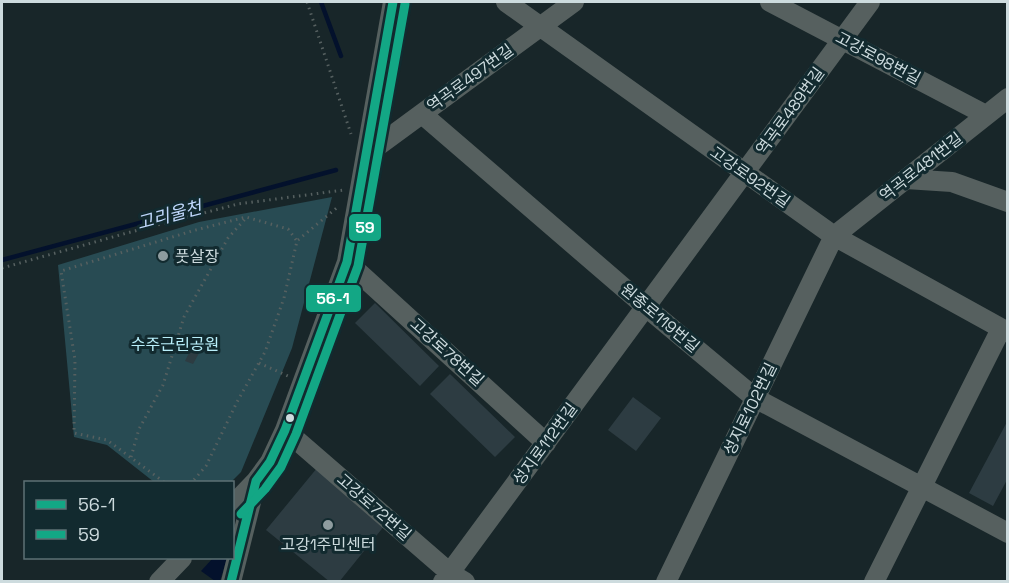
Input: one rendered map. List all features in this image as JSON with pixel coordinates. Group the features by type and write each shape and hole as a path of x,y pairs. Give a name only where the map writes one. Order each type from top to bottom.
{"street":[{"path":"234,504 256,482 270,462 285,430 347,261 361,188 360,147 393,2"},
{"name":"고강로92번길","path":"506,2 834,236 1004,331"},
{"name":"역곡로497번길","path":"360,147 422,114 574,2"},
{"name":"고강로98번길","path":"770,2 986,115"},
{"name":"역곡로489번길","path":"646,307 870,2"},
{"name":"역곡로481번길","path":"834,236 1008,98"},
{"name":"원종로119번길","path":"422,114 755,398 1008,533"},
{"path":"906,179 952,182 1008,202"},
{"name":"성지로102번길","path":"666,582 834,236"},
{"name":"고강로78번길","path":"347,261 546,443"},
{"name":"성지로112번길","path":"453,579 546,443 646,307"},
{"path":"874,582 921,487 1004,331"},
{"name":"고강로72번길","path":"285,430 453,579"},
{"path":"231,582 256,482"},
{"path":"168,579 181,559"}],"path":[{"path":"307,2 360,147"},
{"path":"194,481 207,466 237,402 265,352 284,298 297,241 361,188"},
{"path":"2,268 238,204 361,188"},
{"path":"161,481 107,440 74,433 75,360 60,271 246,217 288,229 297,241"},
{"path":"131,458 139,429 164,385 184,317 228,238 246,217"},
{"path":"259,363 303,383"}],"green space":[{"name":"수주근린공원","path":"332,197 292,348 241,472 232,481 153,481 107,445 74,437 58,265 199,222"}],"shaded area":[{"path":"212,559 227,559 220,581 215,581 201,571"}],"building":[{"path":"375,303 439,366 420,386 355,323"},
{"path":"198,335 207,339 193,364 185,361"},
{"path":"450,374 515,437 495,457 430,394"},
{"path":"633,397 661,418 636,451 608,430"},
{"path":"1008,420 1008,478 993,506 969,493"},
{"name":"고강1주민센터","path":"322,462 389,520 339,582 330,582 266,530"}],"waterway":[{"path":"321,2 341,56"},
{"name":"고리울천","path":"2,260 336,170"}],"transit line":[{"name":"56-1","path":"231,582 256,481 270,462 285,430 347,262 393,2"},
{"name":"59","path":"241,514 265,489 281,467 296,434 358,266 405,4"}],"place":[{"name":"풋살장","path":"163,256"},
{"name":"고강1주민센터","path":"328,525"}]}
